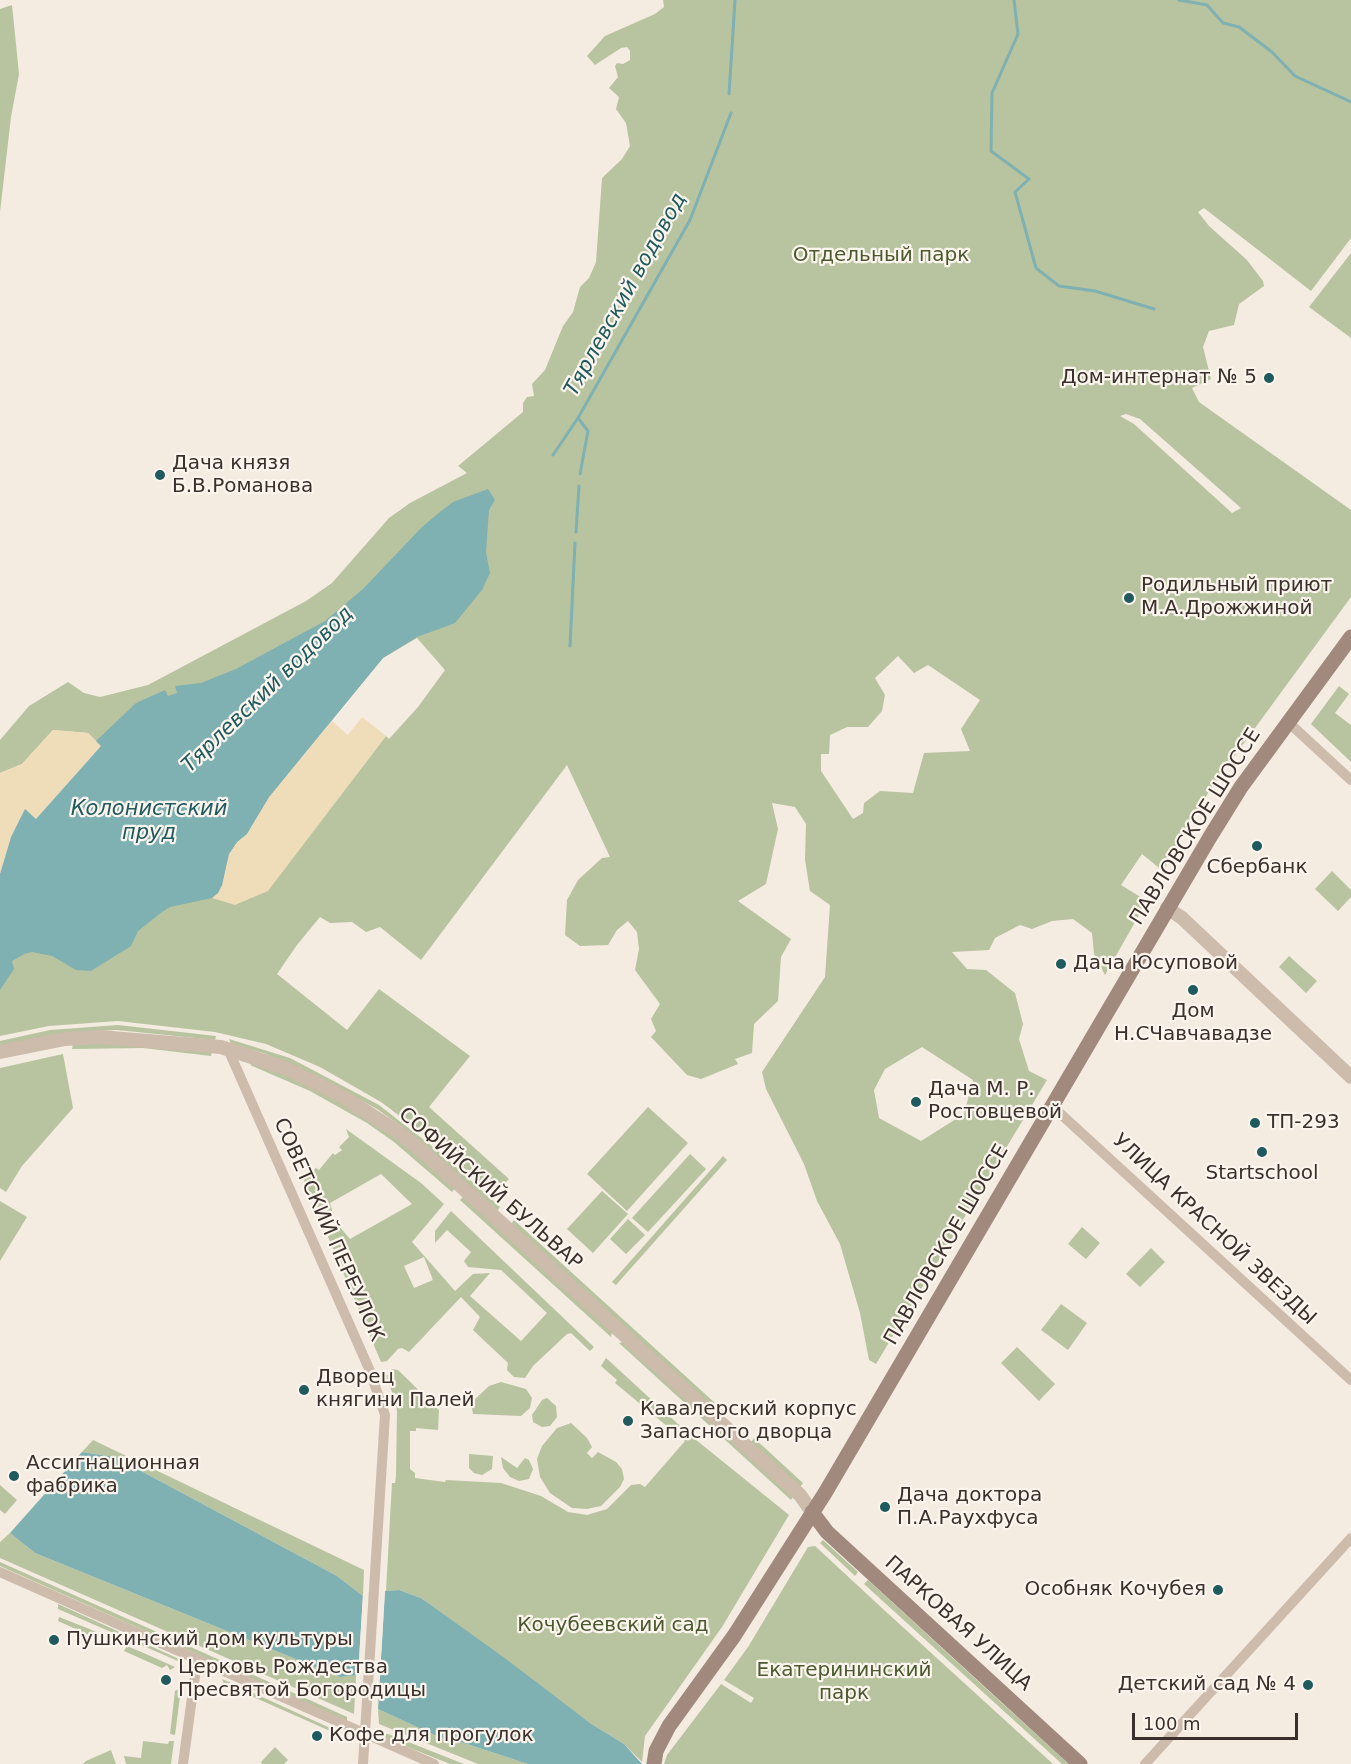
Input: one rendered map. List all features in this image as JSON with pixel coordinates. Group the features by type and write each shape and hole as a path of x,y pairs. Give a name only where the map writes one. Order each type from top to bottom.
{"main road":[{"name":"ПАВЛОВСКОЕ ШОССЕ","path":"654,1763 658,1745 669,1726 734,1636 812,1512 1167,908 1241,787 1351,637"},
{"name":"ПАРКОВАЯ УЛИЦА","path":"812,1512 827,1532 1080,1764"}],"street":[{"path":"1288,722 1351,780"},
{"path":"1167,908 1182,918 1351,1077"},
{"name":"СОФИЙСКИЙ БУЛЬВАР","path":"0,1052 65,1039 99,1038 174,1042 228,1049 285,1068 345,1098 401,1134 800,1494 812,1512"},
{"name":"СОВЕТСКИЙ ПЕРЕУЛОК","path":"228,1049 380,1397 385,1431 366,1736"},
{"name":"УЛИЦА КРАСНОЙ ЗВЕЗДЫ","path":"1052,1107 1351,1380"},
{"path":"1144,1764 1351,1539"},
{"path":"0,1572 196,1661 434,1764"},
{"path":"183,1764 196,1661"},
{"path":"363,1764 366,1736"}],"green space":[{"name":"Отдельный парк","path":"663,0 1351,0 1351,238 1311,291 1204,208 1198,212 1209,226 1247,260 1263,281 1264,286 1239,304 1234,325 1209,331 1203,347 1211,379 1192,388 1199,402 1351,510 1351,597 1211,788 1163,871 1142,854 1121,885 1147,901 1105,975 1094,954 1092,933 1073,919 1052,921 1032,929 1020,925 995,938 989,950 952,952 967,969 986,970 1015,993 1023,1024 1019,1039 1029,1071 1047,1080 876,1364 869,1360 860,1313 840,1244 817,1201 804,1164 766,1089 762,1072 825,977 830,905 810,891 805,860 806,824 795,807 772,803 778,829 766,884 738,901 791,939 781,957 778,1001 754,1024 752,1053 735,1059 738,1064 701,1079 687,1075 651,1037 656,1031 651,1019 660,1004 635,970 639,949 637,932 628,921 617,930 608,945 580,946 565,935 567,900 578,880 602,858 610,857 567,765 421,960 380,927 366,932 352,922 330,923 320,917 297,945 277,974 347,1030 379,989 470,1056 429,1107 509,1179 493,1195 441,1147 381,1102 320,1067 266,1044 215,1032 118,1021 49,1026 0,1036 0,874 101,746 88,733 53,730 22,764 0,773 0,740 29,706 68,682 84,693 100,697 148,685 306,601 332,583 389,518 410,503 467,473 458,466 523,412 523,403 527,397 534,396 532,384 545,370 563,326 573,312 580,287 589,278 596,262 602,178 622,159 630,146 626,123 616,109 619,97 609,88 618,77 615,66 617,63 623,64 630,60 630,51 627,47 621,48 595,65 587,56 605,36 655,14 664,7","holes":["1126,414 1140,419 1241,508 1232,513 1134,424 1120,416","417,638 445,670 418,707 389,739 386,736 332,806 224,876 229,854 299,760 383,658","898,656 914,673 928,665 980,700 961,729 970,751 924,753 913,793 880,791 864,803 863,813 853,819 821,771 821,754 829,754 830,735 847,727 868,727 882,711 885,695 875,678","922,1047 973,1080 964,1114 921,1141 879,1118 874,1090 885,1069"]},
{"path":"12,5 19,74 11,117 0,212 0,9"},
{"path":"1351,253 1351,338 1309,307"},
{"path":"1339,686 1349,694 1335,713 1351,725 1351,762 1311,724"},
{"path":"1332,871 1351,890 1351,897 1338,911 1315,889"},
{"path":"1289,956 1317,981 1306,993 1279,967"},
{"path":"118,1025 216,1036 215,1040 117,1030 80,1032 0,1046 0,1041 50,1030"},
{"path":"229,1039 290,1058 379,1105 438,1151 500,1207 497,1211 405,1129 377,1109 316,1076 263,1053 231,1044"},
{"path":"99,1043 212,1051 211,1056 143,1048 72,1049 73,1044"},
{"path":"63,1054 73,1108 22,1166 6,1192 0,1188 0,1068"},
{"path":"254,1063 281,1072 342,1102 397,1138 455,1188 452,1192 394,1142 367,1123 310,1091 250,1065"},
{"path":"648,1107 688,1143 627,1211 587,1174"},
{"path":"346,1129 421,1183 444,1204 412,1242 455,1291 473,1274 490,1273 470,1296 521,1341 547,1313 501,1270 468,1267 464,1261 471,1252 447,1230 435,1243 435,1231 451,1211 594,1347 590,1351 571,1333 567,1334 533,1366 525,1378 514,1377 507,1370 508,1363 473,1330 480,1317 461,1297 409,1352 402,1348 398,1349 387,1361 381,1362 326,1232 339,1226 350,1239 412,1204 381,1174 330,1203 334,1217 323,1225 303,1178 316,1168 319,1170 333,1153 335,1155 342,1150 339,1147 349,1137","holes":["424,1257 433,1280 414,1288 404,1266"]},
{"path":"690,1154 706,1169 648,1232 632,1218"},
{"path":"723,1156 727,1160 616,1285 612,1282"},
{"path":"602,1191 628,1214 593,1253 567,1229"},
{"path":"464,1196 612,1332 611,1337 460,1200"},
{"path":"0,1201 27,1217 0,1261"},
{"path":"628,1219 645,1235 626,1254 610,1239"},
{"path":"514,1220 726,1413 723,1416 511,1224"},
{"path":"1082,1227 1100,1243 1086,1259 1068,1244"},
{"path":"1151,1248 1165,1262 1140,1287 1126,1274"},
{"path":"1061,1304 1087,1323 1068,1350 1041,1330"},
{"path":"623,1342 793,1497 791,1500 619,1343"},
{"path":"1017,1347 1055,1384 1039,1401 1001,1363"},
{"name":"Кочубеевский сад","path":"606,1358 690,1435 789,1515 722,1627 645,1736 642,1762 624,1744 590,1723 421,1598 399,1590 386,1591 392,1483 395,1483 396,1476 397,1412 396,1402 384,1372 387,1375 393,1372 391,1369 398,1370 439,1410 438,1430 416,1428 416,1431 410,1431 410,1469 415,1473 415,1478 445,1482 446,1480 501,1483 541,1496 568,1512 587,1515 607,1509 631,1485 640,1484 645,1487 685,1441 615,1383 617,1380 601,1366"},
{"path":"501,1382 526,1389 532,1398 530,1408 521,1416 473,1414 471,1403 489,1386"},
{"path":"547,1398 556,1406 557,1417 550,1426 542,1427 533,1422 532,1415 542,1400"},
{"path":"571,1423 587,1438 592,1447 587,1453 592,1458 598,1452 616,1462 622,1469 624,1479 620,1487 601,1506 587,1509 572,1508 550,1493 540,1477 537,1459 542,1446 557,1428"},
{"path":"754,1438 803,1483 800,1487 751,1442"},
{"path":"93,1440 364,1570 363,1596 337,1576 115,1457 82,1452"},
{"path":"469,1454 493,1456 492,1469 482,1475 474,1473 469,1468"},
{"path":"501,1457 517,1468 525,1458 529,1460 533,1469 529,1479 519,1481 510,1477 503,1468"},
{"path":"0,1485 17,1500 5,1514 0,1510"},
{"path":"10,1533 35,1553 340,1677 356,1675 354,1714 0,1558 0,1542"},
{"path":"823,1540 858,1572 855,1576 820,1543"},
{"name":"Екатерининский парк","path":"815,1546 1053,1764 664,1764 667,1755 721,1684 751,1703 754,1698 724,1680 748,1647 808,1547"},
{"path":"0,1562 347,1717 347,1721 0,1566"},
{"path":"868,1580 1069,1764 1062,1764 864,1584"},
{"path":"58,1604 179,1659 178,1661 58,1609"},
{"path":"59,1617 112,1639 109,1644 58,1621"},
{"path":"127,1646 175,1667 170,1670 167,1665 162,1668 124,1651"},
{"path":"222,1679 341,1733 337,1734 224,1684"},
{"path":"182,1681 175,1735 170,1734 175,1691 180,1688 178,1684"},
{"path":"378,1709 443,1739 464,1743 528,1764 478,1764 379,1724"},
{"path":"385,1734 464,1764 450,1764 383,1737"},
{"path":"143,1741 168,1744 169,1741 174,1741 171,1764 126,1764 124,1756 141,1758"},
{"path":"275,1747 288,1760 284,1764 262,1764 261,1762"},
{"path":"111,1750 116,1764 83,1764 86,1761"}],"sand":[{"path":"362,717 386,736 268,891 235,905 212,898 222,885 229,854 237,842 247,834 269,797 299,760 332,721 348,735"},
{"path":"53,730 88,733 101,746 36,819 25,810 11,837 0,874 0,773 22,764"}],"water":[{"name":"Колонистский пруд","path":"488,489 495,500 489,510 486,552 490,573 482,590 455,623 417,637 383,658 269,797 247,834 237,842 229,854 218,893 212,898 170,907 138,931 131,946 91,971 76,970 52,956 32,952 24,954 12,961 14,969 0,990 0,874 11,837 25,809 36,819 101,746 96,741 136,703 165,690 168,696 177,693 175,686 201,683 236,669 325,621 363,589 422,527 440,512 453,502"},
{"path":"82,1452 115,1457 337,1576 363,1596 358,1675 340,1677 35,1553 10,1533"},
{"path":"399,1590 421,1598 590,1723 624,1744 642,1764 528,1764 464,1743 443,1739 378,1709 385,1591"}],"pier":[{"path":"385,1588 377,1712 375,1709 382,1591"},
{"path":"363,1593 366,1596 364,1639 361,1676 358,1678"}],"waterway":[{"name":"Тярлевский водовод","path":"729,94 735,0"},
{"path":"1014,0 1018,34 992,93 991,151 1029,179 1015,192 1036,268 1059,286 1095,291 1154,309"},
{"path":"1179,0 1207,5 1223,23 1239,27 1272,52 1295,76 1351,102"},
{"name":"Тярлевский водовод","path":"553,455 578,418 690,220 731,113"},
{"path":"578,418 588,431 580,474"},
{"path":"576,532 579,486"},
{"path":"570,646 575,543"}],"place":[{"name":"Дом-интернат № 5","path":"1269,378"},
{"name":"Дача князя Б.В.Романова","path":"160,475"},
{"name":"Родильный приют М.А.Дрожжиной","path":"1129,598"},
{"name":"Сбербанк","path":"1257,846"},
{"name":"Дача Юсуповой","path":"1061,964"},
{"name":"Дом Н.СЧавчавадзе","path":"1193,990"},
{"name":"Дача М. Р. Ростовцевой","path":"916,1102"},
{"name":"ТП-293","path":"1255,1123"},
{"name":"Startschool","path":"1262,1152"},
{"name":"Дворец княгини Палей","path":"304,1390"},
{"name":"Кавалерский корпус Запасного дворца","path":"628,1421"},
{"name":"Ассигнационная фабрика","path":"14,1476"},
{"name":"Дача доктора П.А.Раухфуса","path":"885,1507"},
{"name":"Особняк Кочубея","path":"1218,1590"},
{"name":"Пушкинский дом культуры","path":"54,1640"},
{"name":"Церковь Рождества Пресвятой Богородицы","path":"166,1680"},
{"name":"Детский сад № 4","path":"1308,1685"},
{"name":"Кофе для прогулок","path":"317,1736"}]}
